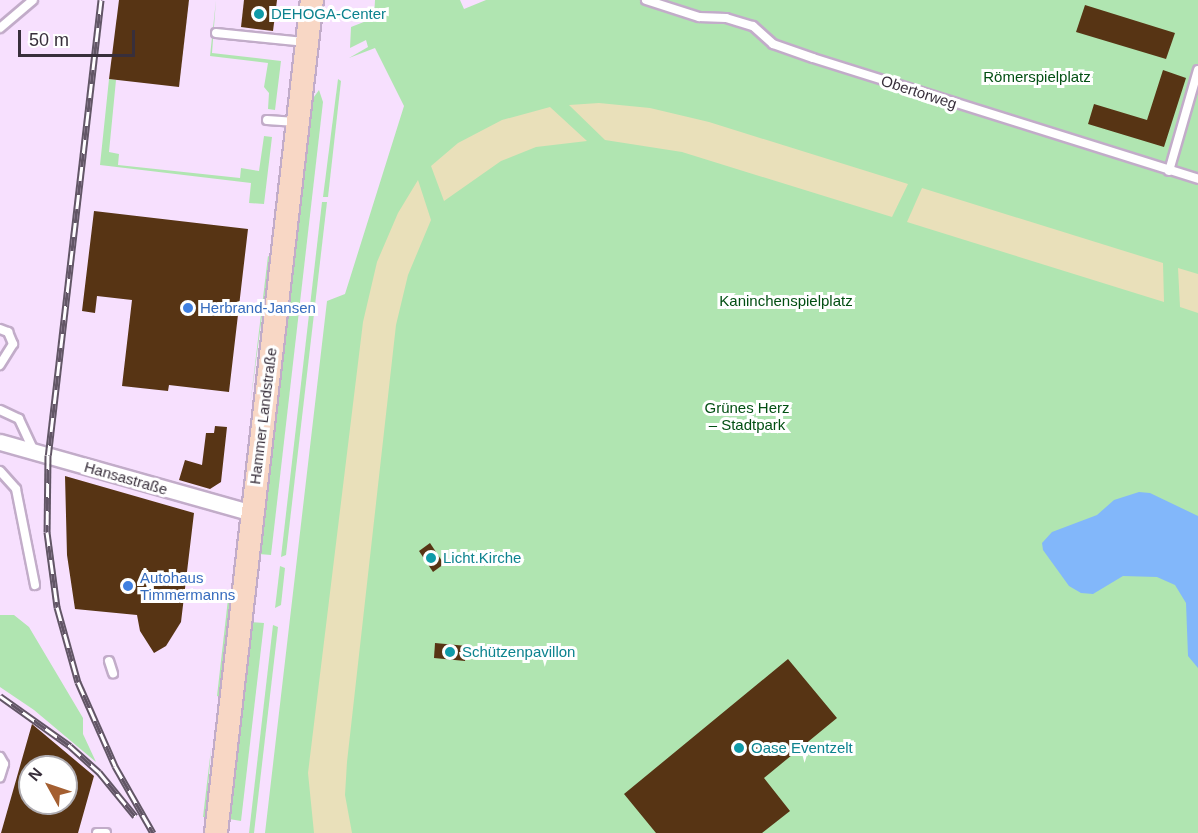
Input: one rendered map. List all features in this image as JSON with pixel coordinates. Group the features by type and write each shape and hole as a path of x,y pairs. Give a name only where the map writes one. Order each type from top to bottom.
{"main road":[{"name":"Hammer Landstraße","path":"216,833 312,0"}],"street":[{"name":"Hansastraße","path":"0,442 252,513"}],"lane":[{"path":"0,28 33,0"},
{"name":"Obertorweg","path":"646,0 699,17 726,18 753,26 773,44 813,58 1198,179"},
{"path":"216,33 307,42"},
{"path":"1169,171 1198,70"},
{"path":"267,120 297,122"},
{"path":"0,329 8,332 12,344 6,362 0,365"},
{"path":"0,410 19,419 34,451"},
{"path":"0,471 16,489 35,585"},
{"path":"109,661 113,674"},
{"path":"0,757 4,764 0,777"},
{"path":"97,833 106,833"}],"green space":[{"path":"216,0 212,53 281,61 275,110 268,109 269,93 264,87 268,63 210,56"},
{"name":"Grünes Herz – Stadtpark","path":"375,0 460,0 464,9 486,0 1198,0 1198,833 265,833 327,301 345,294 404,106 375,48 349,58 368,47 366,40 350,48 351,27 374,18"},
{"path":"109,79 116,80 109,152 119,154 118,165 240,178 241,168 259,171 264,136 272,137 264,204 249,203 251,183 100,165"},
{"path":"338,79 341,81 328,197 323,197"},
{"path":"319,90 323,102 271,555 259,554 311,101"},
{"path":"322,202 327,202 286,555 281,557"},
{"path":"268,256 270,257 250,406"},
{"path":"280,566 285,568 281,605 275,608"},
{"path":"228,599 231,599 220,697 217,696"},
{"path":"0,615 14,615 29,627 83,718 83,734 96,762 34,710 0,687"},
{"path":"251,622 264,623 241,821 229,819"},
{"path":"273,625 278,627 254,833 249,833"},
{"path":"211,749 206,817 203,817"}],"sand":[{"path":"599,103 650,108 709,122 908,184 892,217 682,152 605,140 569,105"},
{"path":"550,107 587,141 536,147 501,161 444,201 431,166 458,143 502,120"},
{"path":"418,180 431,220 408,275 396,325 347,762 345,795 352,833 314,833 308,773 363,322 377,262 398,213"},
{"path":"922,188 1163,263 1164,302 907,222"},
{"path":"1178,268 1198,274 1198,313 1180,307"}],"water":[{"path":"1139,492 1150,493 1198,516 1198,668 1188,656 1186,603 1175,585 1157,577 1123,576 1093,594 1081,593 1069,586 1043,550 1042,543 1052,532 1097,515 1114,500"}],"building":[{"path":"119,0 189,0 179,87 109,79"},
{"name":"DEHOGA-Center","path":"244,0 277,0 273,31 241,27"},
{"path":"1085,5 1175,33 1166,59 1076,32"},
{"path":"1163,70 1186,78 1164,147 1088,124 1094,104 1147,120"},
{"name":"Herbrand-Jansen","path":"94,211 248,229 229,392 169,385 168,391 122,386 132,300 97,296 95,313 82,311"},
{"path":"215,426 227,427 221,482 210,489 179,480 185,460 202,465 206,433 214,433"},
{"name":"Autohaus Timmermanns","path":"65,476 194,513 181,622 166,646 154,653 140,631 137,615 75,609 67,555"},
{"name":"Licht.Kirche","path":"430,543 444,564 433,572 419,551"},
{"name":"Schützenpavillon","path":"435,643 467,646 465,661 434,658"},
{"name":"Oase Eventzelt","path":"788,659 837,718 764,778 790,811 762,833 656,833 624,794"},
{"path":"32,724 69,755 23,755"},
{"path":"78,763 94,776 78,833 1,833 18,773 18,815 78,815"}],"railway":[{"path":"101,0 48,455 47,532 57,607 78,682 115,766 153,833"},
{"path":"0,696 70,746 99,772 135,816"}],"place":[{"name":"DEHOGA-Center","path":"259,14"},
{"name":"Herbrand-Jansen","path":"188,308"},
{"name":"Licht.Kirche","path":"431,558"},
{"name":"Autohaus Timmermanns","path":"128,586"},
{"name":"Schützenpavillon","path":"450,652"},
{"name":"Oase Eventzelt","path":"739,748"}],"park label":[{"name":"Römerspielplatz","path":"1037,77"},
{"name":"Kaninchenspielplatz","path":"786,301"}]}
